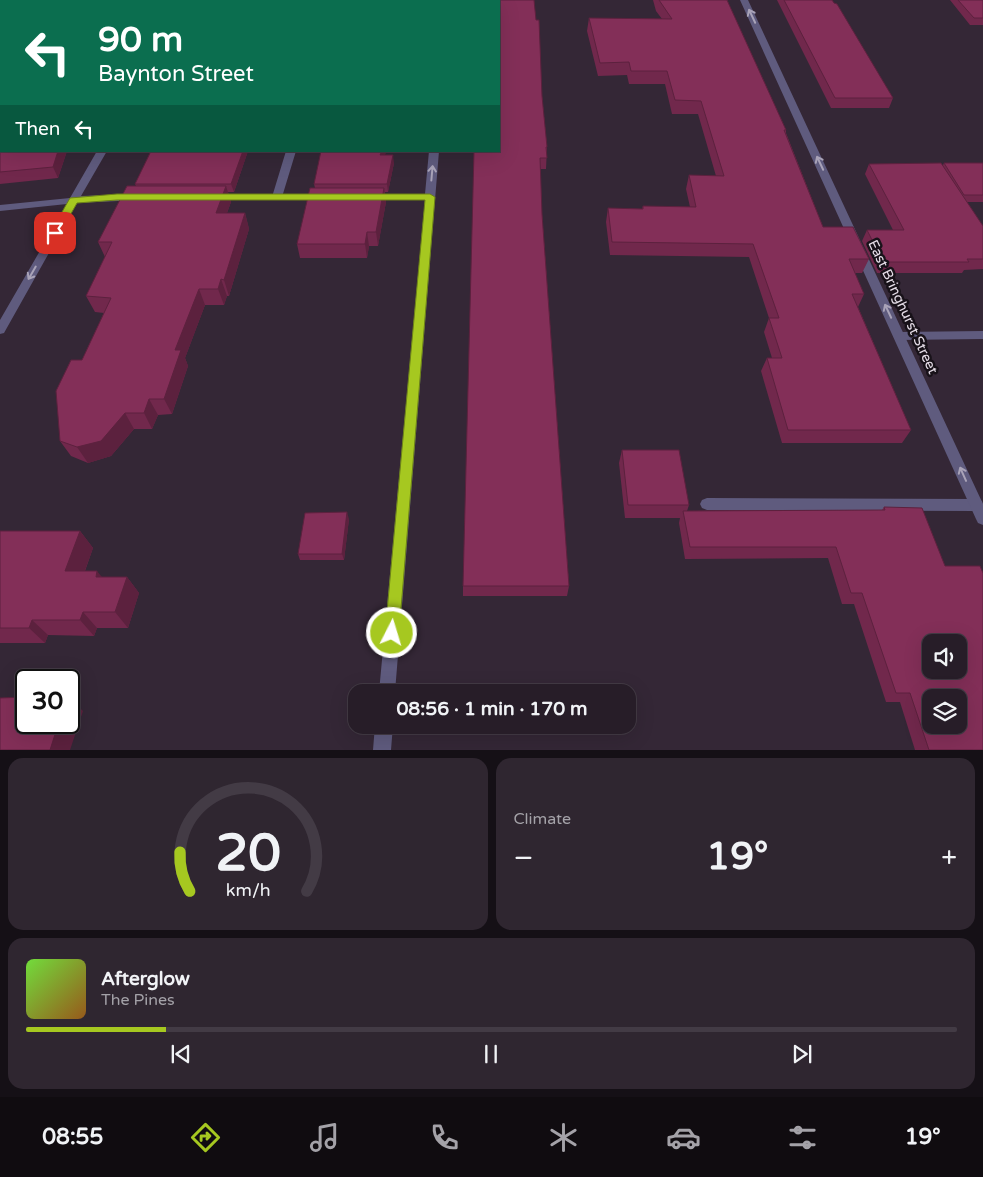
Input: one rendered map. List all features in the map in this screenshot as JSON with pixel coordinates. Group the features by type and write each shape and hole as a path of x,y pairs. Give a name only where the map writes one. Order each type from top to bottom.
{"street":[{"name":"East Bringhurst Street","path":"744,0 983,519"},
{"path":"0,330 101,152"},
{"path":"277,197 291,152"},
{"path":"388,684 434,152"},
{"path":"0,208 74,200 145,197"},
{"path":"202,197 334,197"},
{"path":"362,197 430,197"},
{"path":"900,336 983,335"},
{"path":"707,504 977,505"},
{"path":"382,750 383,734"}],"building":[{"path":"500,0 534,0 536,20 539,20 542,96 547,147 547,158 540,158 542,214 569,586 463,586 474,152 500,152"},
{"path":"659,0 727,0 786,130 784,130 823,227 853,227 869,259 849,259 864,294 852,294 911,430 788,430 767,358 782,358 769,318 779,318 753,244 612,242 608,208 643,209 643,206 696,207 689,175 724,176 701,101 675,100 667,71 631,71 629,62 600,63 589,18 672,19"},
{"path":"784,0 832,0 837,4 893,98 835,98"},
{"path":"958,0 983,0 983,18 974,18"},
{"path":"0,152 58,152 53,167 0,172"},
{"path":"151,152 243,152 231,184 135,184"},
{"path":"321,152 382,152 380,155 393,155 387,184 314,184"},
{"path":"941,163 983,226 983,259 967,259 969,262 883,262 867,230 904,230 869,164"},
{"path":"944,163 983,163 983,195 964,195"},
{"path":"127,186 226,186 216,213 245,213 224,280 221,279 218,289 199,289 175,350 181,350 164,399 149,399 144,413 125,413 101,441 77,447 60,441 56,391 71,360 82,360 111,298 86,296 112,242 98,242"},
{"path":"310,188 384,188 376,232 367,232 365,244 297,244"},
{"path":"622,450 679,450 689,505 628,505"},
{"path":"884,507 922,508 945,566 980,566 983,573 983,750 929,750 924,734 967,734 967,689 922,689 922,729 910,693 896,693 862,593 851,593 836,547 690,547 683,511 885,510"},
{"path":"347,512 342,554 298,554 305,513"},
{"path":"0,531 80,531 65,571 97,571 96,577 127,577 115,612 83,612 80,620 32,620 29,628 0,628"},
{"path":"15,697 15,734 55,734 50,750 0,750 0,698"}],"route":[{"path":"55,233 74,200 117,197 430,197 392,633"}]}
